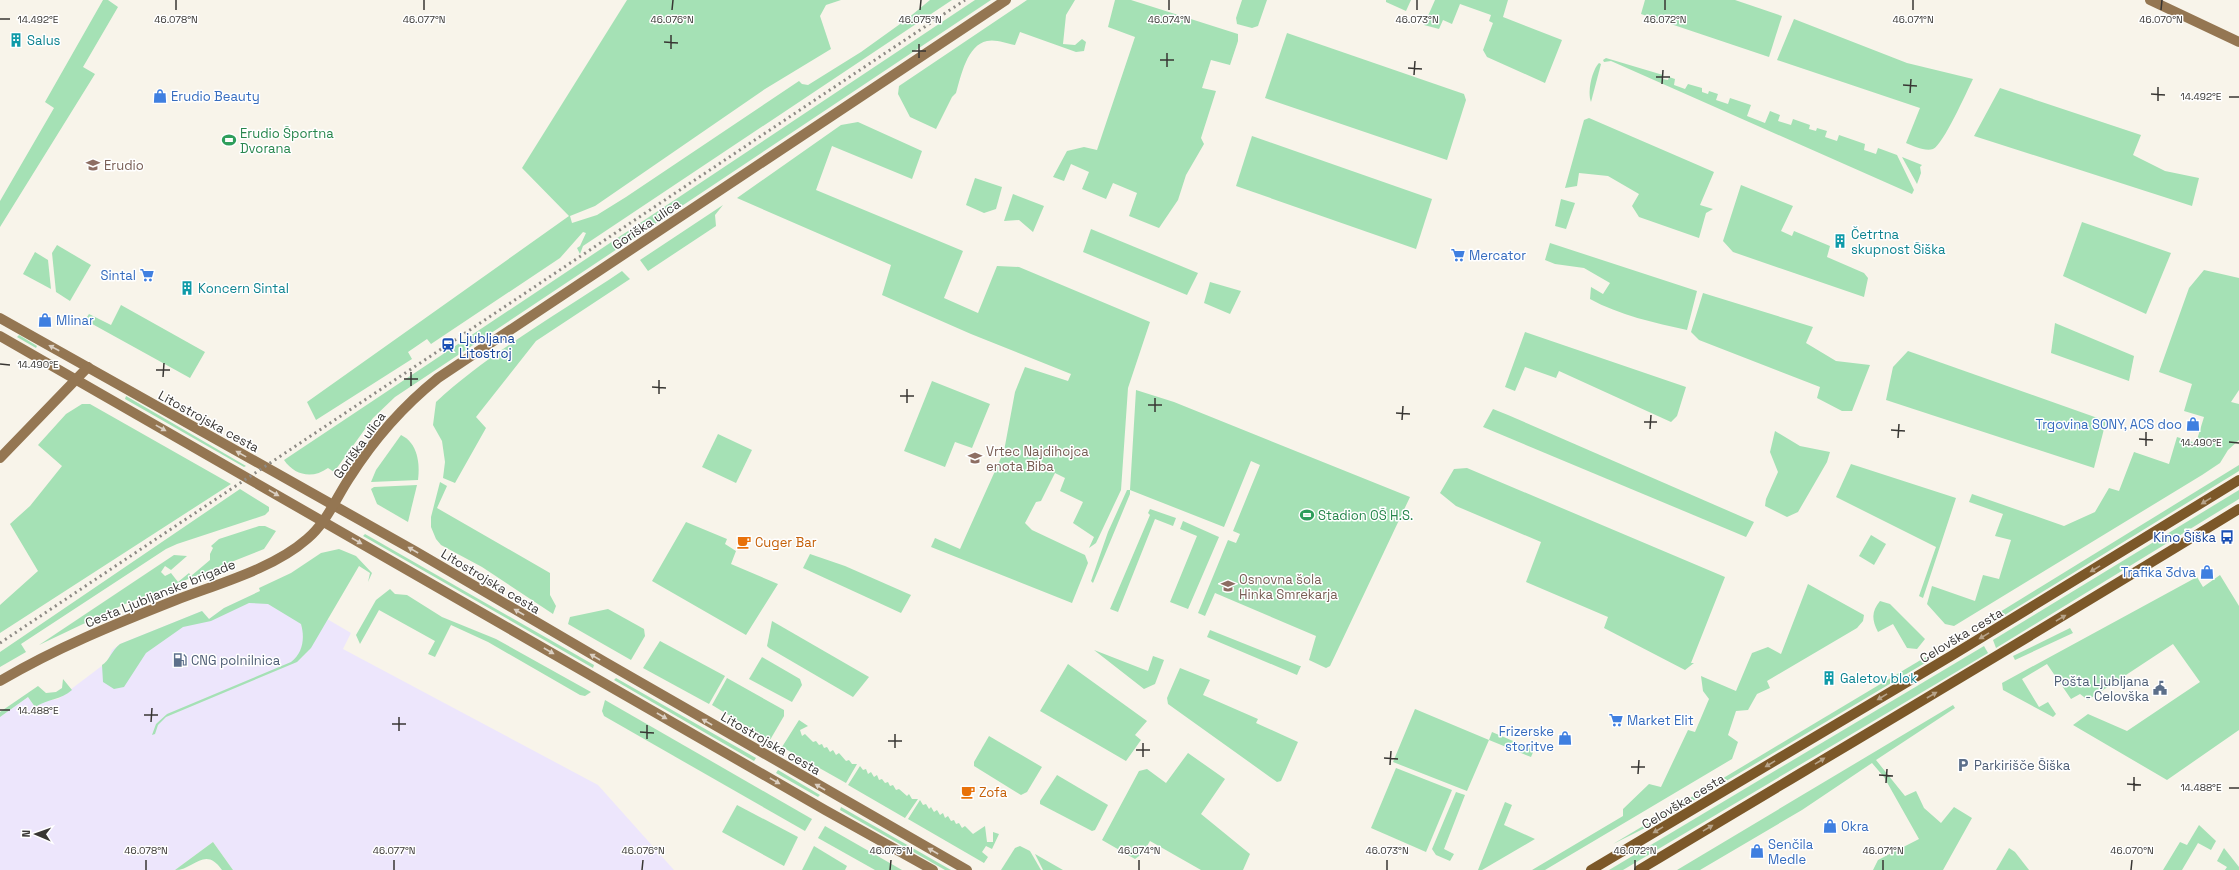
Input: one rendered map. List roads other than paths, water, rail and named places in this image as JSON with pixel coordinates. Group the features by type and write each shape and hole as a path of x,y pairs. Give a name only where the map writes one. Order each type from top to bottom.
{"main road":[{"name":"Goriška ulica","path":"323,522 334,506 350,476 380,434 414,398 438,378 1006,0"},
{"path":"2150,0 2239,42"},
{"name":"Litostrojska cesta","path":"0,318 334,506 967,870"},
{"path":"0,336 824,810 933,870"},
{"path":"0,458 88,367"},
{"path":"112,400 120,386"},
{"name":"Celovška cesta","path":"1592,870 1951,656 2239,480"},
{"path":"1639,870 1861,736 2022,642 2239,509"},
{"name":"Cesta Ljubljanske brigade","path":"0,681 72,642 270,562 307,539 323,522"}],"railway":[{"path":"0,643 965,0"}],"place":[{"name":"Salus","path":"16,40"},
{"name":"Erudio Beauty","path":"160,96"},
{"name":"Erudio Športna Dvorana","path":"229,140"},
{"name":"Erudio","path":"93,165"},
{"name":"Četrtna skupnost Šiška","path":"1840,241"},
{"name":"Mercator","path":"1458,255"},
{"name":"Sintal","path":"147,275"},
{"name":"Koncern Sintal","path":"187,288"},
{"name":"Mlinar","path":"45,320"},
{"name":"Ljubljana Litostroj","path":"448,345"},
{"name":"Trgovina SONY, ACS doo","path":"2193,424"},
{"name":"Vrtec Najdihojca enota Biba","path":"975,458"},
{"name":"Stadion OŠ H.S.","path":"1307,515"},
{"name":"Kino Šiška","path":"2227,537"},
{"name":"Cuger Bar","path":"744,542"},
{"name":"Trafika 3dva","path":"2207,572"},
{"name":"Osnovna šola Hinka Smrekarja","path":"1228,586"},
{"name":"CNG polnilnica","path":"180,660"},
{"name":"Galetov blok","path":"1829,678"},
{"name":"Pošta Ljubljana - Celovška","path":"2160,688"},
{"name":"Market Elit","path":"1616,720"},
{"name":"Frizerske storitve","path":"1565,738"},
{"name":"Parkirišče Šiška","path":"1963,765"},
{"name":"Zofa","path":"968,792"},
{"name":"Okra","path":"1830,826"},
{"name":"Senčila Medle","path":"1757,851"}]}
